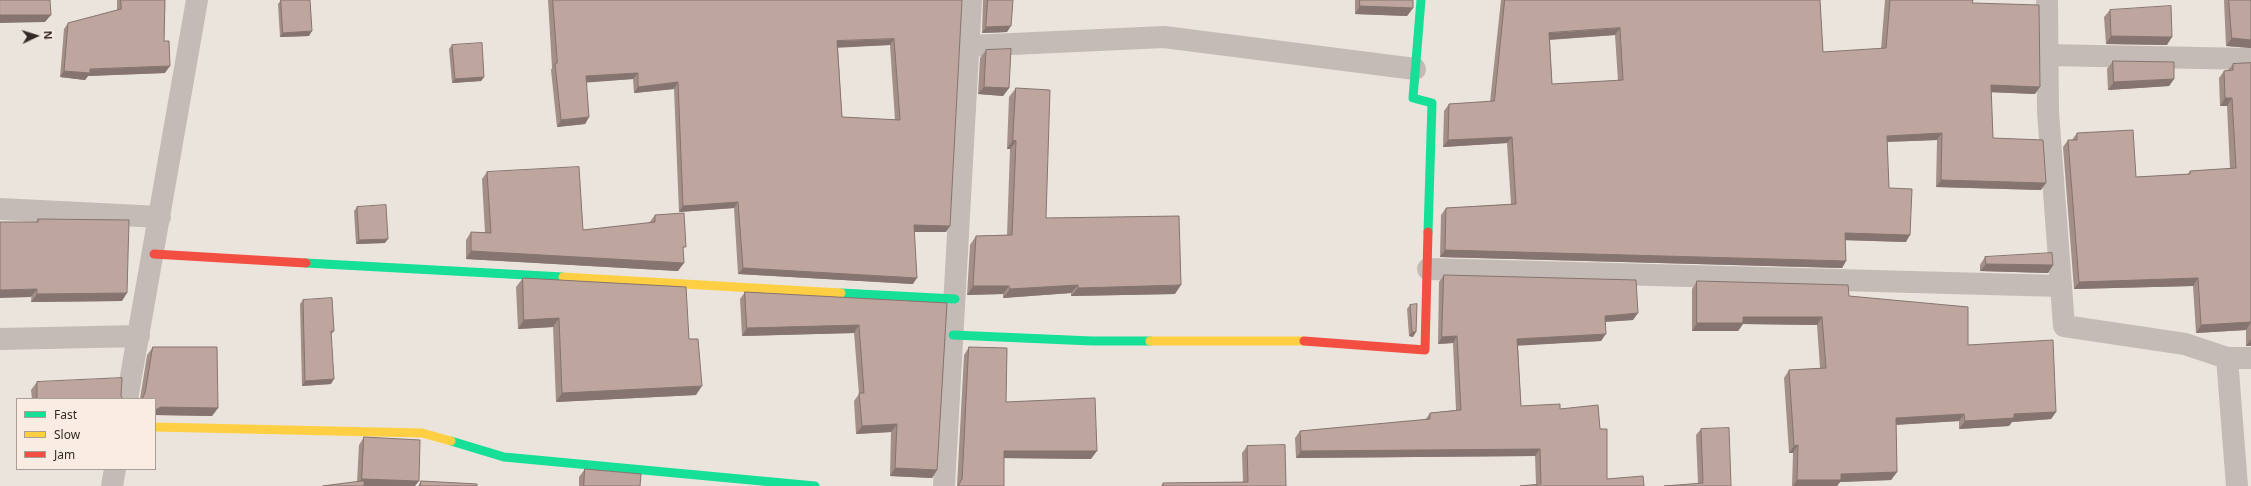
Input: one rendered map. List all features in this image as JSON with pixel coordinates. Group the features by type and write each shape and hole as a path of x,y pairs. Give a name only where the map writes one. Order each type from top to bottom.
{"street":[{"path":"127,398 154,254 197,0"},
{"path":"944,486 971,0"},
{"path":"953,334 1092,341 1289,340 1425,350 1432,103 1413,98 1421,0"},
{"path":"2047,0 2048,112 2064,326 2185,344 2227,358 2251,358"},
{"path":"969,46 1164,37 1416,68"},
{"path":"2047,55 2251,59"},
{"path":"0,209 160,216"},
{"path":"154,254 955,299"},
{"path":"1428,269 2061,286"},
{"path":"0,339 139,336"},
{"path":"2227,358 2237,486"},
{"path":"156,427 422,433 504,457 815,486"},
{"path":"112,486 115,470"}],"building":[{"path":"0,0 50,0 51,15 0,15"},
{"path":"121,0 165,0 164,41 169,41 170,66 90,69 90,73 64,71 68,23 121,9"},
{"path":"281,0 310,0 312,31 283,33"},
{"path":"553,0 962,0 950,226 914,225 917,278 743,268 738,202 683,206 678,82 638,87 638,73 586,76 589,117 561,120 555,64 557,63","holes":["894,39 900,120 842,117 837,41"]},
{"path":"988,0 1013,0 1011,26 986,27"},
{"path":"1360,0 1413,0 1413,8 1360,6"},
{"path":"1505,0 1820,0 1823,52 1886,48 1890,0 1973,0 1972,3 2039,5 2040,87 1991,85 1993,138 2043,140 2046,183 1941,180 1942,133 1887,136 1889,188 1912,189 1910,235 1845,233 1846,261 1445,250 1446,208 1516,204 1512,137 1448,140 1449,104 1494,101","holes":["1620,28 1623,80 1552,84 1549,33"]},
{"path":"2229,0 2251,0 2251,40 2232,38"},
{"path":"2171,6 2172,37 2111,36 2110,10"},
{"path":"482,43 484,77 455,79 452,45"},
{"path":"1011,49 1009,88 984,87 986,50"},
{"path":"2113,61 2174,62 2174,79 2114,82"},
{"path":"2251,63 2251,322 2201,325 2198,278 2079,282 2068,140 2077,140 2077,133 2133,130 2136,177 2190,174 2190,171 2236,168 2232,98 2225,98 2224,71 2233,70 2233,64"},
{"path":"1016,88 1050,90 1046,218 1179,216 1181,285 1078,288 1078,285 1010,289 1009,286 973,286 976,236 1012,235 1016,141 1013,140"},
{"path":"579,167 583,230 655,222 655,215 684,213 686,247 683,247 684,263 471,251 471,232 491,233 487,172"},
{"path":"386,205 388,239 359,240 357,207"},
{"path":"38,219 129,220 127,293 37,294 37,289 0,290 0,222 38,222"},
{"path":"2052,253 2053,265 1986,264 1985,257"},
{"path":"1444,275 1636,280 1638,313 1605,316 1606,334 1517,339 1521,406 1560,404 1560,409 1598,405 1600,429 1607,429 1607,479 1643,476 1644,486 1520,486 1541,484 1540,449 1301,451 1300,431 1430,419 1430,413 1461,410 1457,336 1442,337"},
{"path":"523,278 686,287 689,339 698,339 702,386 562,393 559,318 524,320"},
{"path":"1697,281 1848,285 1849,296 1968,307 1968,345 2053,340 2056,412 2014,414 2014,418 1965,421 1964,414 1896,418 1897,472 1841,474 1841,480 1797,480 1798,445 1794,446 1789,370 1826,368 1822,317 1743,317 1743,323 1697,323"},
{"path":"745,292 947,303 937,470 895,468 897,424 862,426 859,393 864,393 859,325 747,328"},
{"path":"332,298 334,331 331,331 334,379 305,381 303,300"},
{"path":"1417,304 1416,332 1412,332 1410,305"},
{"path":"153,347 217,347 218,408 161,407 156,410 156,398 142,398 145,393"},
{"path":"969,347 1007,348 1006,402 1095,398 1097,451 1004,451 1004,486 958,486 962,479"},
{"path":"122,378 121,396 122,398 37,398 37,382"},
{"path":"1729,428 1731,486 1664,486 1703,483 1701,429"},
{"path":"364,437 420,440 419,481 362,479"},
{"path":"1285,445 1286,486 1163,486 1163,483 1248,482 1247,446"},
{"path":"585,469 641,474 640,486 584,486"},
{"path":"364,481 364,486 323,486"},
{"path":"421,481 477,484 477,486 421,486"}],"traffic: fast":[{"path":"1421,0 1413,98 1432,103 1428,232"},
{"path":"306,263 563,277"},
{"path":"841,293 955,299"},
{"path":"953,335 1092,341 1150,341"},
{"path":"451,441 504,457 815,486"}],"traffic: slow":[{"path":"563,277 841,293"},
{"path":"1150,341 1304,341"},
{"path":"156,427 422,433 451,441"}],"traffic: jam":[{"path":"1304,341 1425,350 1428,232"},
{"path":"154,254 306,263"}]}
